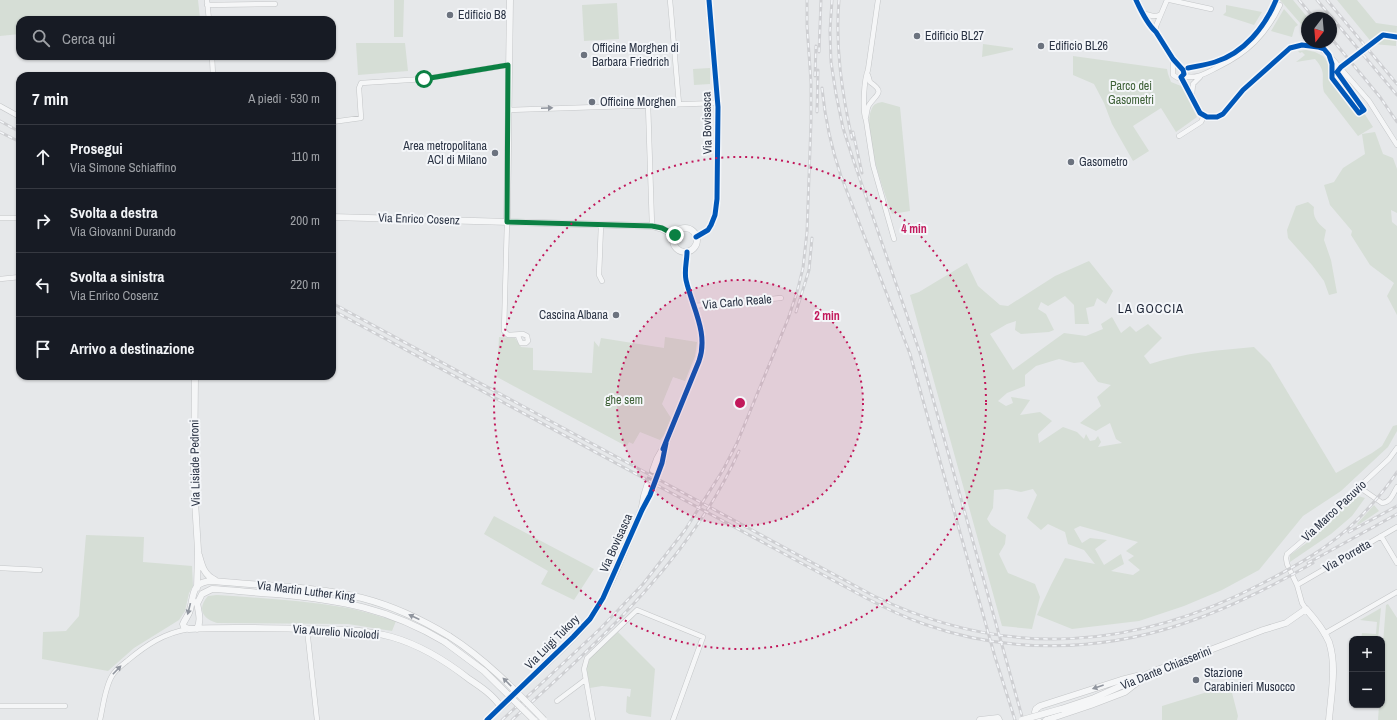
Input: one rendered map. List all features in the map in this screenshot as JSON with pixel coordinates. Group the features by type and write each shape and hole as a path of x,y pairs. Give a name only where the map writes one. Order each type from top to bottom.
{"street":[{"path":"510,0 504,331 508,335 516,335"},
{"path":"670,0 678,104"},
{"name":"Via Bovisasca","path":"696,236 708,230 714,219 717,208 718,103 709,0"},
{"path":"866,120 867,109 877,96 878,92 877,87 870,82 868,78 868,70 878,0"},
{"path":"1136,0 1142,13 1173,59 1184,71 1182,77 1199,111 1204,116 1215,117 1224,114 1245,88 1289,49 1300,45 1318,47 1326,51 1369,101 1397,145"},
{"path":"1139,5 1140,0"},
{"path":"1156,32 1156,26 1167,0"},
{"path":"1170,0 1211,8"},
{"path":"1173,70 1176,68 1193,67 1216,62 1236,51 1257,34 1276,0"},
{"path":"209,16 207,2 275,4"},
{"path":"1173,59 1173,74 1175,77 1194,78 1228,62 1242,53 1260,37 1271,22 1280,5"},
{"path":"1142,13 1152,16 1161,14"},
{"path":"212,60 213,72"},
{"path":"336,121 361,118 359,88 360,84 362,83 424,79 508,65"},
{"path":"868,70 866,74 864,92 864,116 866,120 873,165 894,239"},
{"path":"1192,96 1194,84 1200,76"},
{"path":"865,87 868,85 873,85"},
{"path":"865,96 869,99 874,99"},
{"path":"508,110 648,104 718,103"},
{"path":"648,104 652,226"},
{"path":"0,106 16,115"},
{"path":"1179,136 1201,122 1204,116"},
{"name":"Via Enrico Cosenz","path":"336,217 652,226 662,228 675,235"},
{"path":"0,218 16,218"},
{"path":"601,225 599,275 602,281"},
{"path":"685,228 693,231 696,236 697,243 695,248 687,252 680,250 674,241 675,235 680,229 685,228"},
{"path":"656,472 658,456 666,443 702,350 702,332 686,279 687,252"},
{"path":"0,279 16,277"},
{"name":"Via Carlo Reale","path":"694,306 781,298"},
{"name":"Via Lisiade Pedroni","path":"189,629 184,627 183,624 189,613 192,594 197,586 198,550 194,497 194,380"},
{"name":"Via Marco Pacuvio","path":"1297,585 1286,561 1287,554 1327,520 1389,459 1397,448"},
{"name":"Via Bovisasca","path":"596,609 625,550 641,512 644,496 651,484"},
{"path":"1359,487 1382,503 1387,502 1390,499 1397,487"},
{"name":"Via Porretta","path":"1297,585 1397,527"},
{"path":"1381,536 1397,564"},
{"name":"Via Lisiade Pedroni","path":"198,550 205,572 218,582"},
{"path":"0,568 40,570"},
{"name":"Via Martin Luther King","path":"197,586 208,581 326,592 361,598 406,613 428,623 473,652 544,720"},
{"path":"1297,585 1302,603 1314,618 1328,641 1332,658 1329,720"},
{"path":"100,720 109,682 112,674 117,669 139,650 155,640 176,631 197,629 200,620 197,604 197,586"},
{"name":"Via Martin Luther King","path":"197,604 202,594 212,589 330,600 389,614 421,628 445,642 484,670 534,720"},
{"path":"1324,634 1397,592"},
{"name":"Via Luigi Tukory","path":"520,688 586,624 596,609"},
{"name":"Via Dante Chiasserini","path":"1022,720 1094,698 1149,674 1286,623 1306,609"},
{"path":"593,720 584,669 588,657 637,610 703,637 673,720"},
{"path":"200,620 213,628"},
{"name":"Via Aurelio Nicolodi","path":"197,629 307,629 369,632 392,637 430,653 464,675 495,699 501,707"},
{"path":"307,629 317,720"},
{"path":"1038,720 1035,712 1040,706 1121,680 1149,674"},
{"path":"1046,720 1091,706 1125,692 1149,674"},
{"path":"557,701 585,680"},
{"path":"487,720 508,701"},
{"path":"0,706 65,706"},
{"path":"980,720 998,718 999,720"}],"green space":[{"path":"0,0 198,0 200,16 16,16 16,34 0,36"},
{"path":"394,0 404,0 403,37 394,37"},
{"path":"1280,0 1293,0 1303,12 1301,12 1301,24"},
{"path":"1337,0 1357,0 1376,23 1397,26 1396,46 1373,44"},
{"path":"617,3 619,39 584,41 582,5"},
{"path":"1226,5 1262,12 1254,25 1223,15 1226,12"},
{"path":"1284,9 1298,25 1295,27 1292,37 1271,31"},
{"path":"356,43 405,43 408,71 358,75"},
{"path":"983,44 1013,48 1013,50 982,57"},
{"path":"1306,50 1323,56 1328,62 1329,77 1359,116 1364,113 1373,127 1358,136 1324,92 1323,72 1315,59 1296,62 1305,55 1298,51"},
{"name":"Parco dei Gasometri","path":"1073,56 1167,69 1171,82 1181,86 1197,117 1176,132 1161,108 1133,126 1149,151 1133,161 1112,124 1104,103 1094,84 1073,75"},
{"path":"710,68 710,84 694,85 693,69"},
{"path":"882,102 900,107 910,211 892,214 875,161 871,145 869,118 872,108 876,104"},
{"path":"1375,132 1383,154 1393,158 1397,169 1397,213 1391,210 1392,222 1397,226 1397,315 1387,296 1394,283 1370,265 1351,235 1352,231 1330,205 1324,185 1334,182 1343,168 1365,154 1362,134"},
{"path":"1308,202 1314,207 1315,218 1326,230 1324,240 1331,260 1337,293 1329,295 1324,281 1288,238 1287,230 1296,206"},
{"path":"1089,261 1113,291 1106,304 1097,298 1094,306 1086,308 1089,324 1075,324 1074,305 1065,296 1048,306 1041,302 1038,309 1046,314 1054,330 1049,332 1021,334 1015,330 1016,321 1007,324 990,334 1013,370 1064,333 1086,336 1103,329 1101,324 1112,317 1121,333 1130,326 1136,332 1148,324 1162,338 1144,356 1150,364 1188,355 1254,347 1270,363 1336,473 1382,446 1393,426 1397,425 1397,431 1388,447 1341,491 1303,516 1259,570 1222,590 1184,606 1139,621 1072,629 1037,615 1065,558 1095,564 1084,550 1068,544 1065,532 1048,524 1041,530 1027,518 1037,495 1033,489 1021,492 1007,489 994,490 993,508 987,519 991,525 1006,535 1005,544 999,554 1008,573 1035,584 1040,597 1032,629 1002,626 910,295 919,292 967,263 978,286 1000,305 1008,306 1055,276","holes":["1059,359 1074,363 1083,362 1098,382 1111,385 1097,397 1101,406 1080,423 1096,431 1110,423 1116,439 1122,443 1098,447 1101,442 1098,436 1095,440 1090,441 1086,434 1084,439 1077,432 1063,427 1039,443 1038,434 1052,421 1040,412 1020,415 1030,400 1011,397 1013,403 1006,406 998,401 1007,393 1025,386 1025,375 1036,366","1080,526 1138,542 1126,551 1134,556 1128,560 1140,570 1133,575 1111,571 1124,564 1121,554 1104,565 1095,549 1107,540 1090,538 1082,543 1074,529"]},
{"name":"ghe sem","path":"499,337 515,338 521,347 533,348 533,370 592,373 594,341 599,347 601,338 664,348 665,337 697,342 695,356 685,381 673,377 662,404 671,418 664,435 660,440 640,432 633,444 629,442 627,446 497,377"},
{"path":"1358,496 1365,498 1352,516 1331,534 1290,562 1290,555 1312,539 1352,499"},
{"path":"1374,505 1379,511 1358,525 1357,524"},
{"path":"494,516 594,569 574,600 541,584 548,571 484,534"},
{"path":"86,535 144,537 143,562 192,566 193,586 189,593 185,611 179,620 134,648 108,671 42,659 43,632 66,631 79,616"},
{"path":"217,595 342,607 396,621 392,631 348,624 217,623 208,619 202,609 208,596"},
{"path":"1388,604 1397,618 1397,720 1378,720 1379,708 1385,708 1385,636 1384,636 1386,605"},
{"path":"1381,608 1378,636 1362,636 1362,633 1376,634 1377,622 1360,620"},
{"path":"618,632 655,669 651,717 629,714 626,712 627,696 630,697 631,689 602,686 590,688 586,667 589,658"},
{"path":"1230,685 1238,716 1237,720 1162,720 1162,706"}],"tunnel":[{"path":"648,483 653,470"},
{"path":"654,486 658,473"}],"railway":[{"path":"502,720 601,628 643,584 685,530 723,470 737,443 788,319 803,268 807,232 811,122 811,82 807,26 807,0"},
{"path":"819,52 821,0"},
{"path":"832,0 830,31 831,62 843,128 921,356 1023,720"},
{"path":"839,0 838,35 840,70 852,139"},
{"path":"1299,0 1309,12"},
{"path":"1317,0 1397,95"},
{"path":"1327,0 1397,84"},
{"path":"1337,45 1380,97 1397,122"},
{"path":"815,76 816,46"},
{"path":"817,112 818,70"},
{"path":"822,88 829,132 837,165 910,354 995,657 1015,720"},
{"path":"0,121 16,130"},
{"path":"0,132 16,140"},
{"path":"853,132 862,173"},
{"path":"796,312 809,270 812,238"},
{"path":"336,305 874,596 924,617 973,630 1022,638 1070,639 1118,633 1166,622 1215,605 1275,577 1324,548 1362,515 1397,472"},
{"path":"336,312 873,602 924,624 956,634 988,641 1020,645 1053,646 1118,640 1182,624 1216,612 1281,581 1313,563"},
{"path":"512,720 609,629 669,564 719,491 739,451"},
{"path":"1349,532 1397,506"},
{"path":"1308,563 1397,514"}],"cycle path":[{"path":"696,237 708,230 711,225 715,215 717,199 718,107 709,0"},
{"path":"1136,0 1147,21 1156,32 1173,59 1183,70 1184,74 1181,77"},
{"path":"1188,68 1212,63 1225,58 1244,46 1260,29 1276,0"},
{"path":"1181,77 1200,113 1207,117 1217,117 1223,114 1243,90 1290,48 1302,45 1318,47 1324,49 1329,55 1332,64 1332,78 1359,113 1364,110 1337,72 1341,67 1383,35 1397,37"},
{"path":"663,449 702,351 701,330 685,276 687,252"},
{"path":"487,720 590,619 603,598 650,495 662,463 666,443"}],"place":[{"name":"Edificio B8","path":"450,15"},
{"name":"Edificio BL27","path":"917,36"},
{"name":"Edificio BL26","path":"1041,46"},
{"name":"Officine Morghen di Barbara Friedrich","path":"584,55"},
{"name":"Officine Morghen","path":"592,102"},
{"name":"Area metropolitana ACI di Milano","path":"495,153"},
{"name":"Gasometro","path":"1071,162"},
{"name":"Cascina Albana","path":"616,315"},
{"name":"Stazione Carabinieri Musocco","path":"1196,680"}],"district":[{"name":"LA GOCCIA","path":"1151,308"}],"route":[{"path":"424,79 508,65 507,222 652,226 662,228 675,235"}]}
